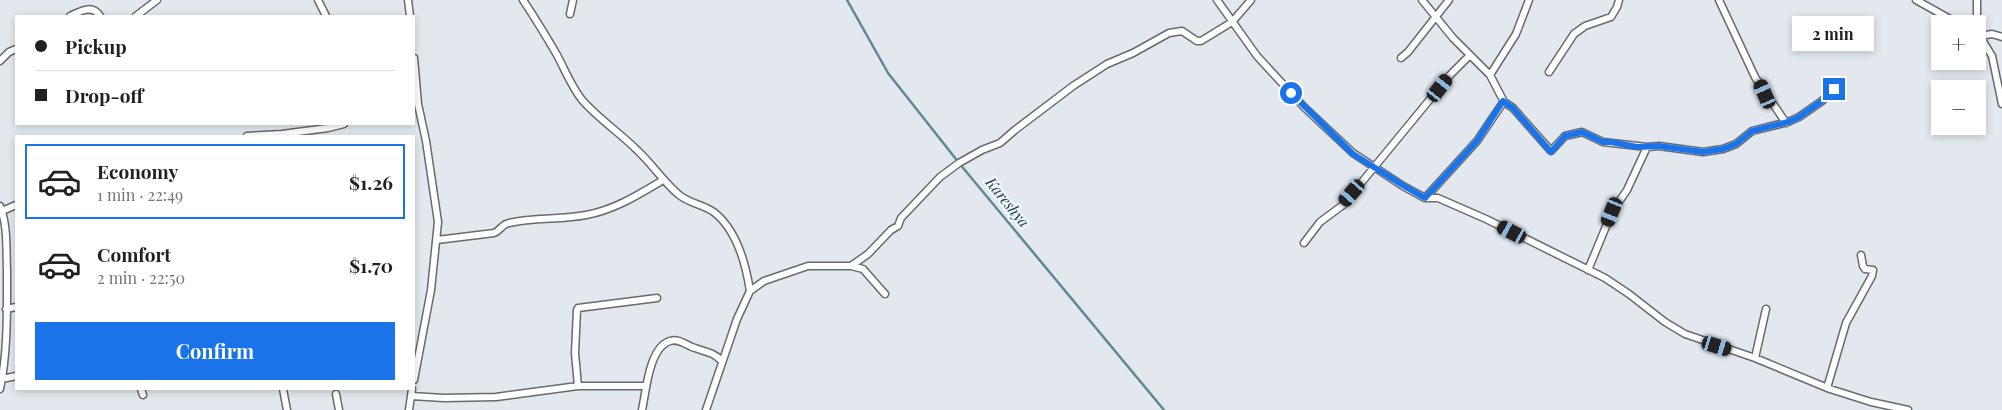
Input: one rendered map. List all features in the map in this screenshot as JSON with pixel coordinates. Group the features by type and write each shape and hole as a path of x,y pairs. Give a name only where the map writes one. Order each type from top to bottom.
{"street":[{"path":"138,15 157,0"},
{"path":"318,0 326,15"},
{"path":"408,0 410,15"},
{"path":"523,0 541,26 582,100 639,151 663,180 689,203 708,208 722,221 733,236 747,269 750,291"},
{"path":"570,14 573,0"},
{"path":"1217,0 1257,56 1304,107 1353,154 1404,186 1425,198 1438,198 1486,219 1588,270 1629,294 1674,328 1717,346 1755,358 1826,388 1871,402 1908,410"},
{"path":"851,266 868,254 891,230 898,226 901,218 940,177 959,163 982,150 1000,143 1022,124 1094,72 1169,33 1182,31 1197,41 1202,41 1232,22 1251,0"},
{"path":"1422,0 1435,18 1469,56 1490,75 1503,101 1513,108 1551,152 1565,136 1582,132 1603,142 1647,148 1659,146 1703,152 1723,149 1736,144 1752,131 1786,123 1809,110 1834,89"},
{"path":"1401,58 1408,52 1449,0"},
{"path":"1490,75 1516,34 1529,0"},
{"path":"1549,72 1574,34 1585,26 1601,22 1610,17 1617,7 1619,0"},
{"path":"1719,0 1750,64 1754,78 1761,84 1765,94 1786,123"},
{"path":"1916,0 1943,15"},
{"path":"1977,0 1977,15"},
{"path":"73,15 92,8 99,15"},
{"path":"1986,34 2002,37"},
{"path":"1986,46 1992,56 2002,104"},
{"path":"0,61 9,52 15,49"},
{"path":"1304,243 1320,222 1343,205 1450,75 1469,56"},
{"path":"415,81 416,104 435,197 438,222 431,290 415,366"},
{"path":"1425,198 1477,141 1503,101"},
{"path":"264,135 282,134 333,125"},
{"path":"1588,270 1612,212 1627,190 1647,148"},
{"path":"437,240 494,233 507,223 585,216 630,200 663,180"},
{"path":"0,389 6,309 6,236 1,209 15,205"},
{"path":"1826,388 1846,323 1872,276 1873,270 1865,269 1861,255"},
{"path":"706,410 737,318 750,291 764,281 808,266 851,266 862,269 885,294"},
{"path":"578,386 576,331 576,313 578,308 657,298"},
{"path":"6,309 15,307"},
{"path":"1755,358 1766,308"},
{"path":"642,410 654,358 661,346 671,340 683,342 693,348 714,353 722,361"},
{"path":"2,379 15,376"},
{"path":"409,410 412,392 444,398 496,397 578,386 646,386"},
{"path":"283,390 287,410"},
{"path":"336,394 339,410"}],"waterway":[{"name":"Kareshya","path":"847,0 888,73 959,163 1164,410"}],"route":[{"path":"1291,93 1353,154 1425,198 1477,141 1503,101 1513,108 1551,152 1565,136 1582,132 1603,142 1637,147 1659,146 1703,152 1723,149 1736,144 1752,131 1788,122 1799,117 1822,101 1834,89"}]}
